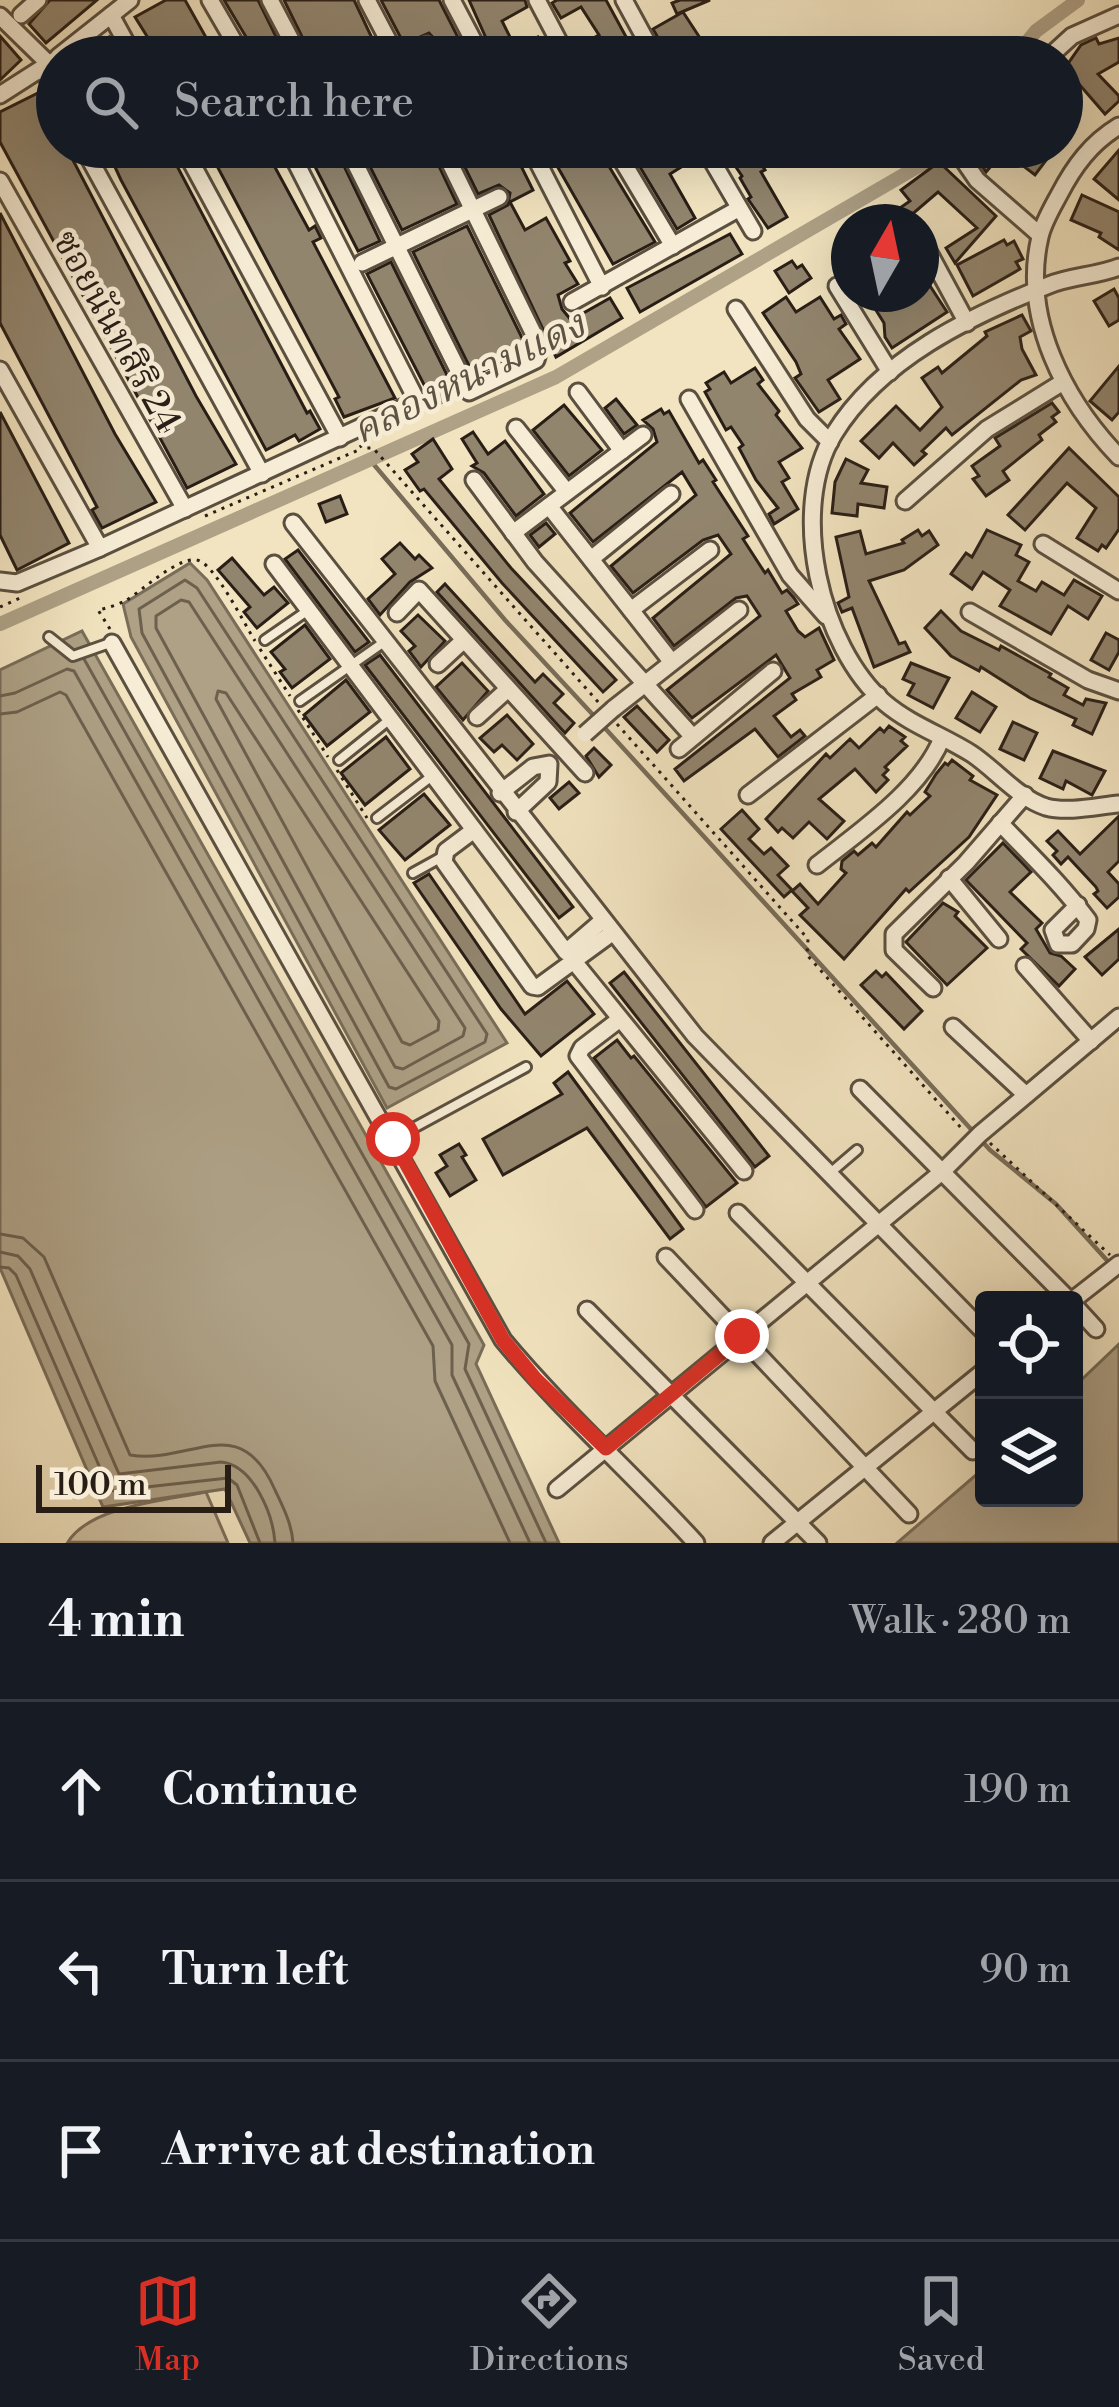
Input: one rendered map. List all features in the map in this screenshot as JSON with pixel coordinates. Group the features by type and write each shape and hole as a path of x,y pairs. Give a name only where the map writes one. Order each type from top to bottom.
{"street":[{"path":"22,15 38,0"},
{"path":"85,36 130,0"},
{"path":"210,0 230,36"},
{"path":"270,0 289,36"},
{"path":"367,0 388,36"},
{"path":"452,0 471,36"},
{"path":"537,0 556,36"},
{"path":"624,0 644,36"},
{"path":"1072,36 1119,14"},
{"path":"111,15 122,36"},
{"path":"0,16 36,48"},
{"path":"0,95 36,72"},
{"path":"1083,156 1119,126"},
{"path":"94,168 262,474"},
{"path":"194,168 340,438"},
{"path":"0,581 17,583 100,548 416,401 299,168"},
{"path":"358,168 470,392 536,360 540,346 453,168"},
{"path":"541,168 602,286"},
{"path":"627,168 673,246"},
{"path":"716,168 753,232"},
{"path":"969,168 1040,235"},
{"path":"1076,168 1040,235 1036,291 1047,340 1064,382 1086,419 1118,455"},
{"name":"ซอยนันทสิริ 24","path":"0,182 184,509"},
{"path":"362,263 472,206 499,197"},
{"path":"572,302 738,209"},
{"path":"826,616 812,532 812,500 830,442 857,406 923,347 968,322 1036,291 1119,267"},
{"path":"939,270 968,322"},
{"path":"736,308 807,419 830,442"},
{"path":"853,312 890,372"},
{"path":"0,370 100,548"},
{"path":"905,501 987,429 1064,382"},
{"path":"578,392 622,451"},
{"path":"689,399 790,575 826,616 840,645 878,695 1049,808 1119,804"},
{"path":"516,428 566,492"},
{"path":"514,533 643,435"},
{"path":"474,480 514,533 693,737"},
{"path":"591,559 671,494"},
{"path":"549,506 671,661"},
{"path":"292,523 695,1036 975,1323"},
{"path":"1043,544 1119,591"},
{"path":"631,610 710,550"},
{"path":"274,564 571,958 744,1171"},
{"path":"397,613 419,590 585,773"},
{"path":"500,793 533,766 549,764 608,711 739,610"},
{"path":"970,612 1088,680 1119,691"},
{"path":"438,664 464,640"},
{"path":"112,643 503,1340 687,1540"},
{"path":"679,749 772,671"},
{"path":"477,717 508,689"},
{"path":"748,795 878,695"},
{"path":"817,865 923,772 942,737"},
{"path":"516,812 548,782 549,764"},
{"path":"933,988 894,950 898,926 1025,795"},
{"path":"1000,823 1078,905"},
{"path":"474,830 443,856 532,986 538,987 607,927"},
{"path":"949,878 999,939"},
{"path":"1025,966 1091,1041"},
{"path":"557,1489 943,1171 976,1137 1119,1016"},
{"path":"620,1018 578,1056 695,1210"},
{"path":"952,1028 1026,1095"},
{"path":"860,1089 1061,1291"},
{"path":"738,1213 973,1451"},
{"path":"666,1257 909,1514"},
{"path":"1083,1293 1116,1266"},
{"path":"587,1310 818,1543"},
{"path":"1083,1314 1096,1329"},
{"path":"772,1543 975,1379"}],"lane":[{"path":"265,640 308,610"},
{"path":"49,637 73,656 112,643"},
{"path":"301,701 387,640"},
{"path":"339,760 391,719"},
{"path":"377,818 433,776"},
{"path":"413,873 443,856"},
{"path":"393,1139 526,1067"},
{"path":"828,1175 857,1150"}],"path":[{"path":"373,448 807,941 807,955 976,1137 1116,1266"},
{"path":"112,643 109,623 98,610 122,603 173,567 192,559 201,561 376,832"}],"shaded area":[{"path":"206,1492 228,1543 68,1542 93,1520 111,1512"}],"water":[{"path":"190,563 207,580 507,1043 387,1108 131,637 123,604"},
{"path":"82,631 484,1345 476,1364 559,1543 250,1543 225,1489 103,1507 0,1268 0,670"},
{"path":"1119,1344 1119,1543 897,1543 975,1476 975,1507 1083,1507 1083,1378"}],"building":[{"path":"50,0 97,0 54,36 40,36 29,24"},
{"path":"166,0 185,0 205,36 147,36 135,17"},
{"path":"224,0 258,0 276,36 245,36"},
{"path":"284,0 354,0 371,36 302,36"},
{"path":"381,0 439,0 457,36 429,33 400,36"},
{"path":"469,0 525,0 527,7 502,21 510,36 485,36"},
{"path":"606,0 626,36 597,36 581,7 561,18 552,3"},
{"path":"710,0 677,14 672,3"},
{"path":"683,12 699,36 657,36 653,29"},
{"path":"0,36 21,60 0,80"},
{"path":"1096,38 1099,44 1119,38 1119,62 1098,74 1119,96 1105,114 1083,89 1083,44"},
{"path":"36,94 36,168 77,168 236,464 187,488 0,142 0,112"},
{"path":"1119,150 1119,200 1094,179"},
{"path":"115,168 178,168 307,413 320,429 266,450"},
{"path":"218,168 275,168 309,230 315,226 321,238 313,242 395,398 344,417 335,399 339,397"},
{"path":"316,168 345,168 380,241 358,251"},
{"path":"371,168 440,168 457,204 402,230"},
{"path":"465,168 522,168 533,190 510,202 525,230 546,218 578,284 558,295 562,309 571,320 610,298 622,318 556,357 489,215 508,205 510,193 499,185 478,194"},
{"path":"558,168 610,168 655,242 613,264"},
{"path":"641,168 680,168 670,174 695,218 677,229"},
{"path":"737,168 764,168 761,172 787,217 768,228 748,199"},
{"path":"931,168 945,168 996,216 955,263 946,248 977,228 938,192 924,204 906,204 910,201 901,190"},
{"path":"1082,195 1119,212 1119,250 1099,237 1101,233 1071,220"},
{"path":"0,213 115,434 156,502 102,528 92,510 97,507 0,323"},
{"path":"467,226 527,348 474,376 413,252"},
{"path":"730,234 742,254 640,312 627,288"},
{"path":"1004,240 1007,245 1014,241 1023,259 1016,262 1020,269 973,296 957,265"},
{"path":"792,261 797,268 802,265 811,278 789,293 775,271"},
{"path":"391,262 457,395 435,406 367,274"},
{"path":"1114,289 1119,320 1109,326 1094,301"},
{"path":"786,297 796,312 820,297 834,319 841,315 846,324 839,329 860,359 828,380 840,399 819,412 795,378 801,374 796,362 763,313"},
{"path":"939,300 947,312 892,348 877,312 939,312"},
{"path":"1022,315 1031,331 1020,337 1022,349 1036,375 1021,380 952,435 946,428 914,465 893,443 879,458 861,441 896,406 920,430 942,407 922,378 938,367 942,373 987,336 985,332"},
{"path":"1119,366 1119,412 1112,420 1090,401"},
{"path":"755,368 763,380 758,384 779,411 776,415 802,448 779,462 789,478 782,482 798,509 774,524 769,514 778,508 756,480 739,448 743,445 731,427 726,430 705,392 710,389 706,383 724,372 731,383"},
{"path":"616,399 637,425 624,434 605,408"},
{"path":"1052,403 1059,412 1052,417 1056,422 1039,435 1042,440 1003,471 1009,480 986,496 973,479 979,476 972,466 1000,446 995,438"},
{"path":"564,405 602,450 569,476 533,430"},
{"path":"661,409 664,414 669,411 699,463 703,460 716,480 748,536 743,539 765,573 768,570 782,593 787,590 798,604 786,611 798,631 805,637 819,628 834,660 817,670 821,677 792,694 796,700 774,716 791,737 800,730 805,736 778,757 755,729 684,781 675,769 790,678 776,655 692,718 667,690 760,616 747,596 736,598 674,646 653,618 731,554 718,535 703,540 633,593 611,566 696,495 682,472 593,542 570,513 657,442 653,429 643,420"},
{"path":"0,412 69,543 17,570 0,535"},
{"path":"473,432 488,454 505,441 544,494 516,516 484,473 472,466 477,463 462,439"},
{"path":"433,439 452,469 439,479 511,568 616,680 603,692 405,470 418,462 412,454"},
{"path":"1069,448 1119,497 1119,529 1106,548 1102,545 1098,551 1077,538 1096,508 1067,483 1025,530 1008,515"},
{"path":"846,459 868,470 861,483 887,487 884,508 858,504 857,516 832,513 835,482"},
{"path":"340,496 347,514 326,522 319,504"},
{"path":"546,523 555,534 539,547 530,535"},
{"path":"918,530 922,536 929,531 938,545 904,570 869,581 899,644 905,642 910,652 874,667 852,608 842,612 838,603 849,597 836,537 860,531 866,554 904,543"},
{"path":"987,530 1021,545 1016,555 1029,562 1018,581 1036,591 1042,582 1064,595 1074,580 1102,596 1088,619 1068,606 1051,634 1000,606 1010,590 983,572 972,589 951,574 966,553 972,557"},
{"path":"400,543 432,568 410,582 380,615 368,599 395,574 382,559"},
{"path":"298,550 369,642 355,652 285,559"},
{"path":"232,558 264,595 274,587 288,603 257,628 244,612 250,607 218,570"},
{"path":"445,584 535,682 543,674 563,694 554,703 574,723 565,733 437,592"},
{"path":"941,611 961,631 999,650 1001,646 1051,674 1068,688 1064,695 1083,705 1086,699 1106,703 1092,734 1073,725 1076,719 1030,698 981,667 979,671 951,656 925,628"},
{"path":"418,615 445,641 421,667 409,651 415,646 401,631"},
{"path":"305,625 330,659 292,688 271,652"},
{"path":"1106,633 1119,640 1119,652 1109,670 1091,660"},
{"path":"380,655 573,907 559,918 365,665"},
{"path":"462,663 488,691 463,720 436,687"},
{"path":"911,663 949,678 933,708 908,695 914,684 903,679"},
{"path":"346,680 370,712 327,746 304,715"},
{"path":"972,692 996,707 980,732 956,718"},
{"path":"637,706 669,740 657,752 624,717"},
{"path":"507,715 533,744 517,760 502,745 494,752 480,738"},
{"path":"1013,722 1037,733 1024,760 1000,749"},
{"path":"889,726 905,737 901,741 907,746 885,767 888,770 883,775 888,780 876,792 855,769 819,799 844,821 827,839 809,822 793,838 782,828 778,832 766,819 826,754 830,758 850,739 859,748 880,728 884,732"},
{"path":"386,737 410,769 365,805 341,773"},
{"path":"594,748 611,765 599,777 586,756"},
{"path":"1053,751 1105,771 1092,795 1066,781 1063,789 1040,778"},
{"path":"952,760 973,776 970,780 997,795 969,837 909,892 906,889 844,959 800,915 808,908 792,891 800,884 818,904 846,873 842,861 872,843 876,847 907,812 910,815 930,796 925,792 936,774"},
{"path":"569,782 579,793 559,809 550,798"},
{"path":"424,794 450,825 405,860 379,830"},
{"path":"742,810 759,829 749,839 764,854 771,848 788,866 778,875 792,890 784,897 721,829"},
{"path":"1119,816 1119,861 1108,872 1119,884 1119,897 1107,908 1094,894 1096,887 1068,857 1061,864 1047,841 1058,831 1080,854"},
{"path":"1003,843 1031,872 1010,892 1042,923 1036,929 1050,953 1075,969 1059,986 1021,949 1027,943 966,880"},
{"path":"429,874 525,1014 567,981 594,1014 541,1056 501,1009 414,883"},
{"path":"943,903 958,912 955,916 987,948 947,985 906,942"},
{"path":"1119,929 1119,959 1102,975 1085,957"},
{"path":"876,971 882,977 886,973 922,1011 904,1029 861,985"},
{"path":"624,972 769,1156 755,1167 610,983"},
{"path":"617,1040 737,1183 706,1207 594,1058"},
{"path":"568,1072 683,1229 670,1239 587,1128 503,1175 483,1139 562,1094 554,1083"},
{"path":"459,1144 476,1180 450,1196 436,1173 447,1166 440,1155"}],"waterway":[{"name":"คลองหนามแดง","path":"1032,36 1078,0"},
{"name":"คลองหนามแดง","path":"0,624 556,377 915,168"},
{"path":"370,460 505,620 595,717"},
{"path":"603,726 990,1150 1056,1204 1113,1267"}],"route":[{"path":"393,1139 503,1340 536,1380 606,1448 742,1336"}]}
